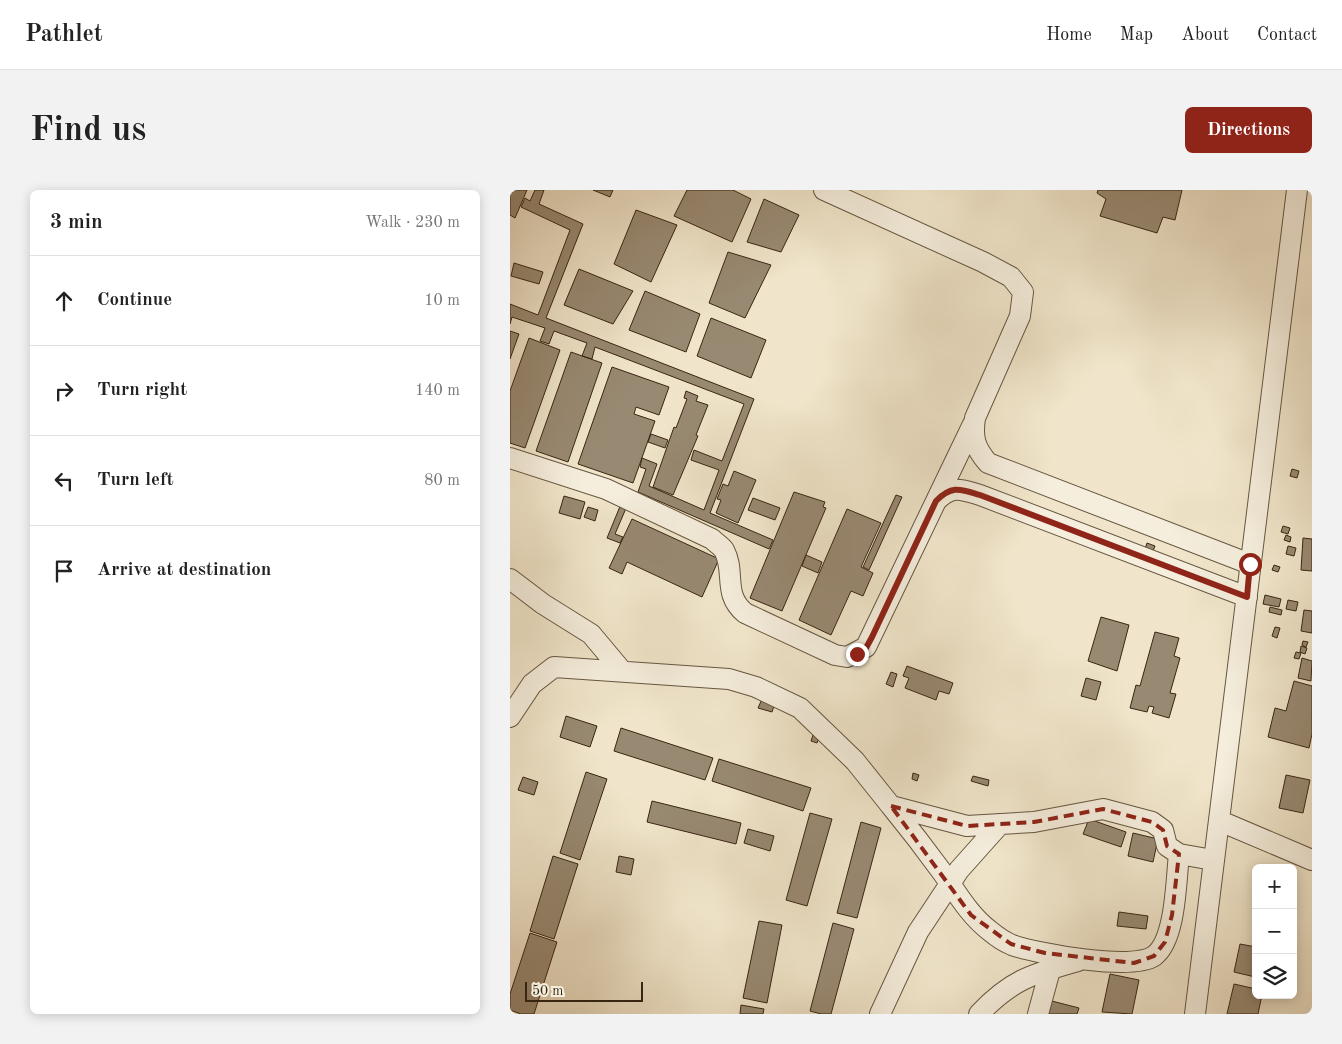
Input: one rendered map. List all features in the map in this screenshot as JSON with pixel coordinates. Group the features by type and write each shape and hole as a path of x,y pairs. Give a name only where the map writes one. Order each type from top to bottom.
{"street":[{"path":"510,458 606,490 712,539 723,549 731,595 736,605 745,613 835,655 847,657 866,648 975,418 1020,316 1023,292 1011,277 983,262 824,190"},
{"path":"1195,1014 1297,190"},
{"path":"975,418 973,436 978,452 988,463 1250,564"},
{"path":"936,501 946,491 961,489 1247,597"},
{"path":"510,579 543,604 591,634 622,671"},
{"path":"510,717 532,684 554,667 729,679 756,687 788,701 800,708 855,761 950,884 971,915 990,932 1011,944 1052,962"},
{"path":"891,806 967,826 1034,822 1103,809 1152,822 1163,830 1167,846 1179,854 1213,860"},
{"path":"1220,821 1312,860"},
{"path":"880,1014 918,932 959,870 1000,824"},
{"path":"979,1014 996,996 1015,982 1052,962 1085,959 1134,963 1154,956 1165,942 1172,915 1179,854"},
{"path":"1038,1014 1052,962"}],"highlighted area":[{"path":"891,806 967,826 1034,822 1103,809 1152,822 1163,830 1167,846 1179,854 1172,915 1165,942 1154,956 1134,963 1045,953 1011,944 971,915"}],"building":[{"path":"510,190 527,190 515,218 510,215"},
{"path":"535,190 544,190 539,204 583,224 546,318 754,399 710,513 773,540 769,549 638,492 646,469 640,467 642,458 657,464 649,486 704,510 719,470 691,460 694,450 722,461 744,404 595,347 592,359 582,356 587,343 554,331 549,344 540,341 545,328 512,317 510,324 510,304 538,315 570,230 521,207 525,198 530,201"},
{"path":"593,190 613,190 610,197"},
{"path":"687,190 733,190 751,199 732,242 674,216"},
{"path":"1098,190 1182,190 1175,220 1163,217 1157,233 1100,216 1106,199 1097,193"},
{"path":"764,199 799,215 781,252 747,242"},
{"path":"636,210 677,225 651,282 614,264"},
{"path":"728,252 771,265 745,318 709,303"},
{"path":"514,263 543,272 539,284 511,276"},
{"path":"579,269 633,291 613,324 564,305"},
{"path":"645,291 700,314 686,352 629,330"},
{"path":"711,318 766,340 751,378 697,356"},
{"path":"510,331 519,334 510,359"},
{"path":"529,338 560,350 525,448 510,443 510,391"},
{"path":"571,352 602,363 568,462 536,451"},
{"path":"612,367 669,387 659,415 636,407 634,414 655,421 633,483 578,464"},
{"path":"686,391 698,396 696,401 708,405 696,435 698,436 673,495 653,487 674,427 676,428 687,399 684,398"},
{"path":"651,434 668,440 665,448 648,442"},
{"path":"1292,469 1299,471 1297,478 1290,476"},
{"path":"734,471 756,480 738,523 716,513 721,500 717,499 723,484 728,486"},
{"path":"794,492 825,502 823,507 826,508 782,611 750,598"},
{"path":"896,495 902,497 869,570 863,567"},
{"path":"564,496 585,502 580,519 559,513"},
{"path":"753,498 780,508 775,520 748,510"},
{"path":"621,504 627,506 615,534 623,537 620,543 607,538"},
{"path":"588,507 598,510 595,521 584,517"},
{"path":"847,509 881,523 861,567 873,573 863,596 851,591 831,635 799,620"},
{"path":"632,519 719,559 702,597 627,562 622,574 609,568"},
{"path":"1283,526 1290,528 1288,534 1281,532"},
{"path":"1286,535 1291,537 1290,542 1284,540"},
{"path":"1303,538 1312,539 1312,571 1301,570"},
{"path":"1147,543 1155,546 1153,551 1145,549"},
{"path":"1288,546 1296,548 1294,556 1286,554"},
{"path":"806,555 822,562 818,573 802,566"},
{"path":"1274,565 1280,567 1278,572 1272,570"},
{"path":"1265,595 1281,599 1279,607 1263,604"},
{"path":"1288,600 1298,602 1296,611 1286,609"},
{"path":"1270,607 1282,610 1281,615 1269,612"},
{"path":"1304,610 1312,611 1312,633 1301,631"},
{"path":"1101,617 1129,625 1117,671 1088,661"},
{"path":"1275,627 1280,628 1277,638 1272,636"},
{"path":"1155,632 1179,638 1174,656 1180,658 1170,693 1176,694 1169,718 1152,713 1154,707 1149,706 1147,712 1130,708 1136,685 1140,686"},
{"path":"1303,641 1308,642 1306,647 1302,645"},
{"path":"1301,646 1307,648 1305,654 1300,652"},
{"path":"1296,652 1301,653 1299,659 1294,658"},
{"path":"1302,658 1312,661 1311,681 1298,678"},
{"path":"907,666 953,683 949,694 939,691 936,700 905,688 909,678 903,676"},
{"path":"891,672 897,674 893,687 886,684"},
{"path":"1086,678 1101,682 1096,700 1081,696"},
{"path":"1294,681 1312,686 1312,734 1309,748 1268,737 1275,708 1286,711"},
{"path":"762,699 775,703 772,712 758,708"},
{"path":"566,716 597,726 590,747 560,737"},
{"path":"621,728 713,758 705,780 614,751"},
{"path":"813,735 819,737 817,743 811,741"},
{"path":"719,759 811,788 803,811 712,781"},
{"path":"586,772 607,779 580,860 560,853"},
{"path":"913,773 919,775 917,781 912,779"},
{"path":"1286,775 1310,780 1303,813 1279,808"},
{"path":"973,776 989,780 988,786 971,781"},
{"path":"523,777 538,782 534,795 518,790"},
{"path":"652,801 741,823 736,844 647,822"},
{"path":"810,813 832,819 807,906 786,900"},
{"path":"1089,819 1126,832 1121,847 1083,834"},
{"path":"861,822 881,828 857,918 837,913"},
{"path":"748,829 774,836 770,851 744,843"},
{"path":"1133,833 1158,839 1153,862 1128,856"},
{"path":"553,856 578,864 554,939 530,931"},
{"path":"619,856 634,859 631,875 616,872"},
{"path":"1119,912 1148,916 1146,929 1117,926"},
{"path":"759,921 782,925 767,1003 743,998"},
{"path":"833,923 854,929 831,1014 821,1014 810,1011"},
{"path":"530,933 557,942 534,1014 521,1014 510,1010 510,994"},
{"path":"1240,944 1252,946 1252,976 1234,972"},
{"path":"1110,974 1139,980 1132,1014 1102,1012"},
{"path":"1234,984 1252,988 1252,999 1261,999 1258,1014 1227,1014"},
{"path":"1048,1000 1079,1008 1077,1014 1044,1014"},
{"path":"741,1005 764,1009 763,1014 740,1014"}],"route":[{"path":"857,654 866,648 936,501 946,491 961,489 980,495 1247,597 1250,564"}]}
